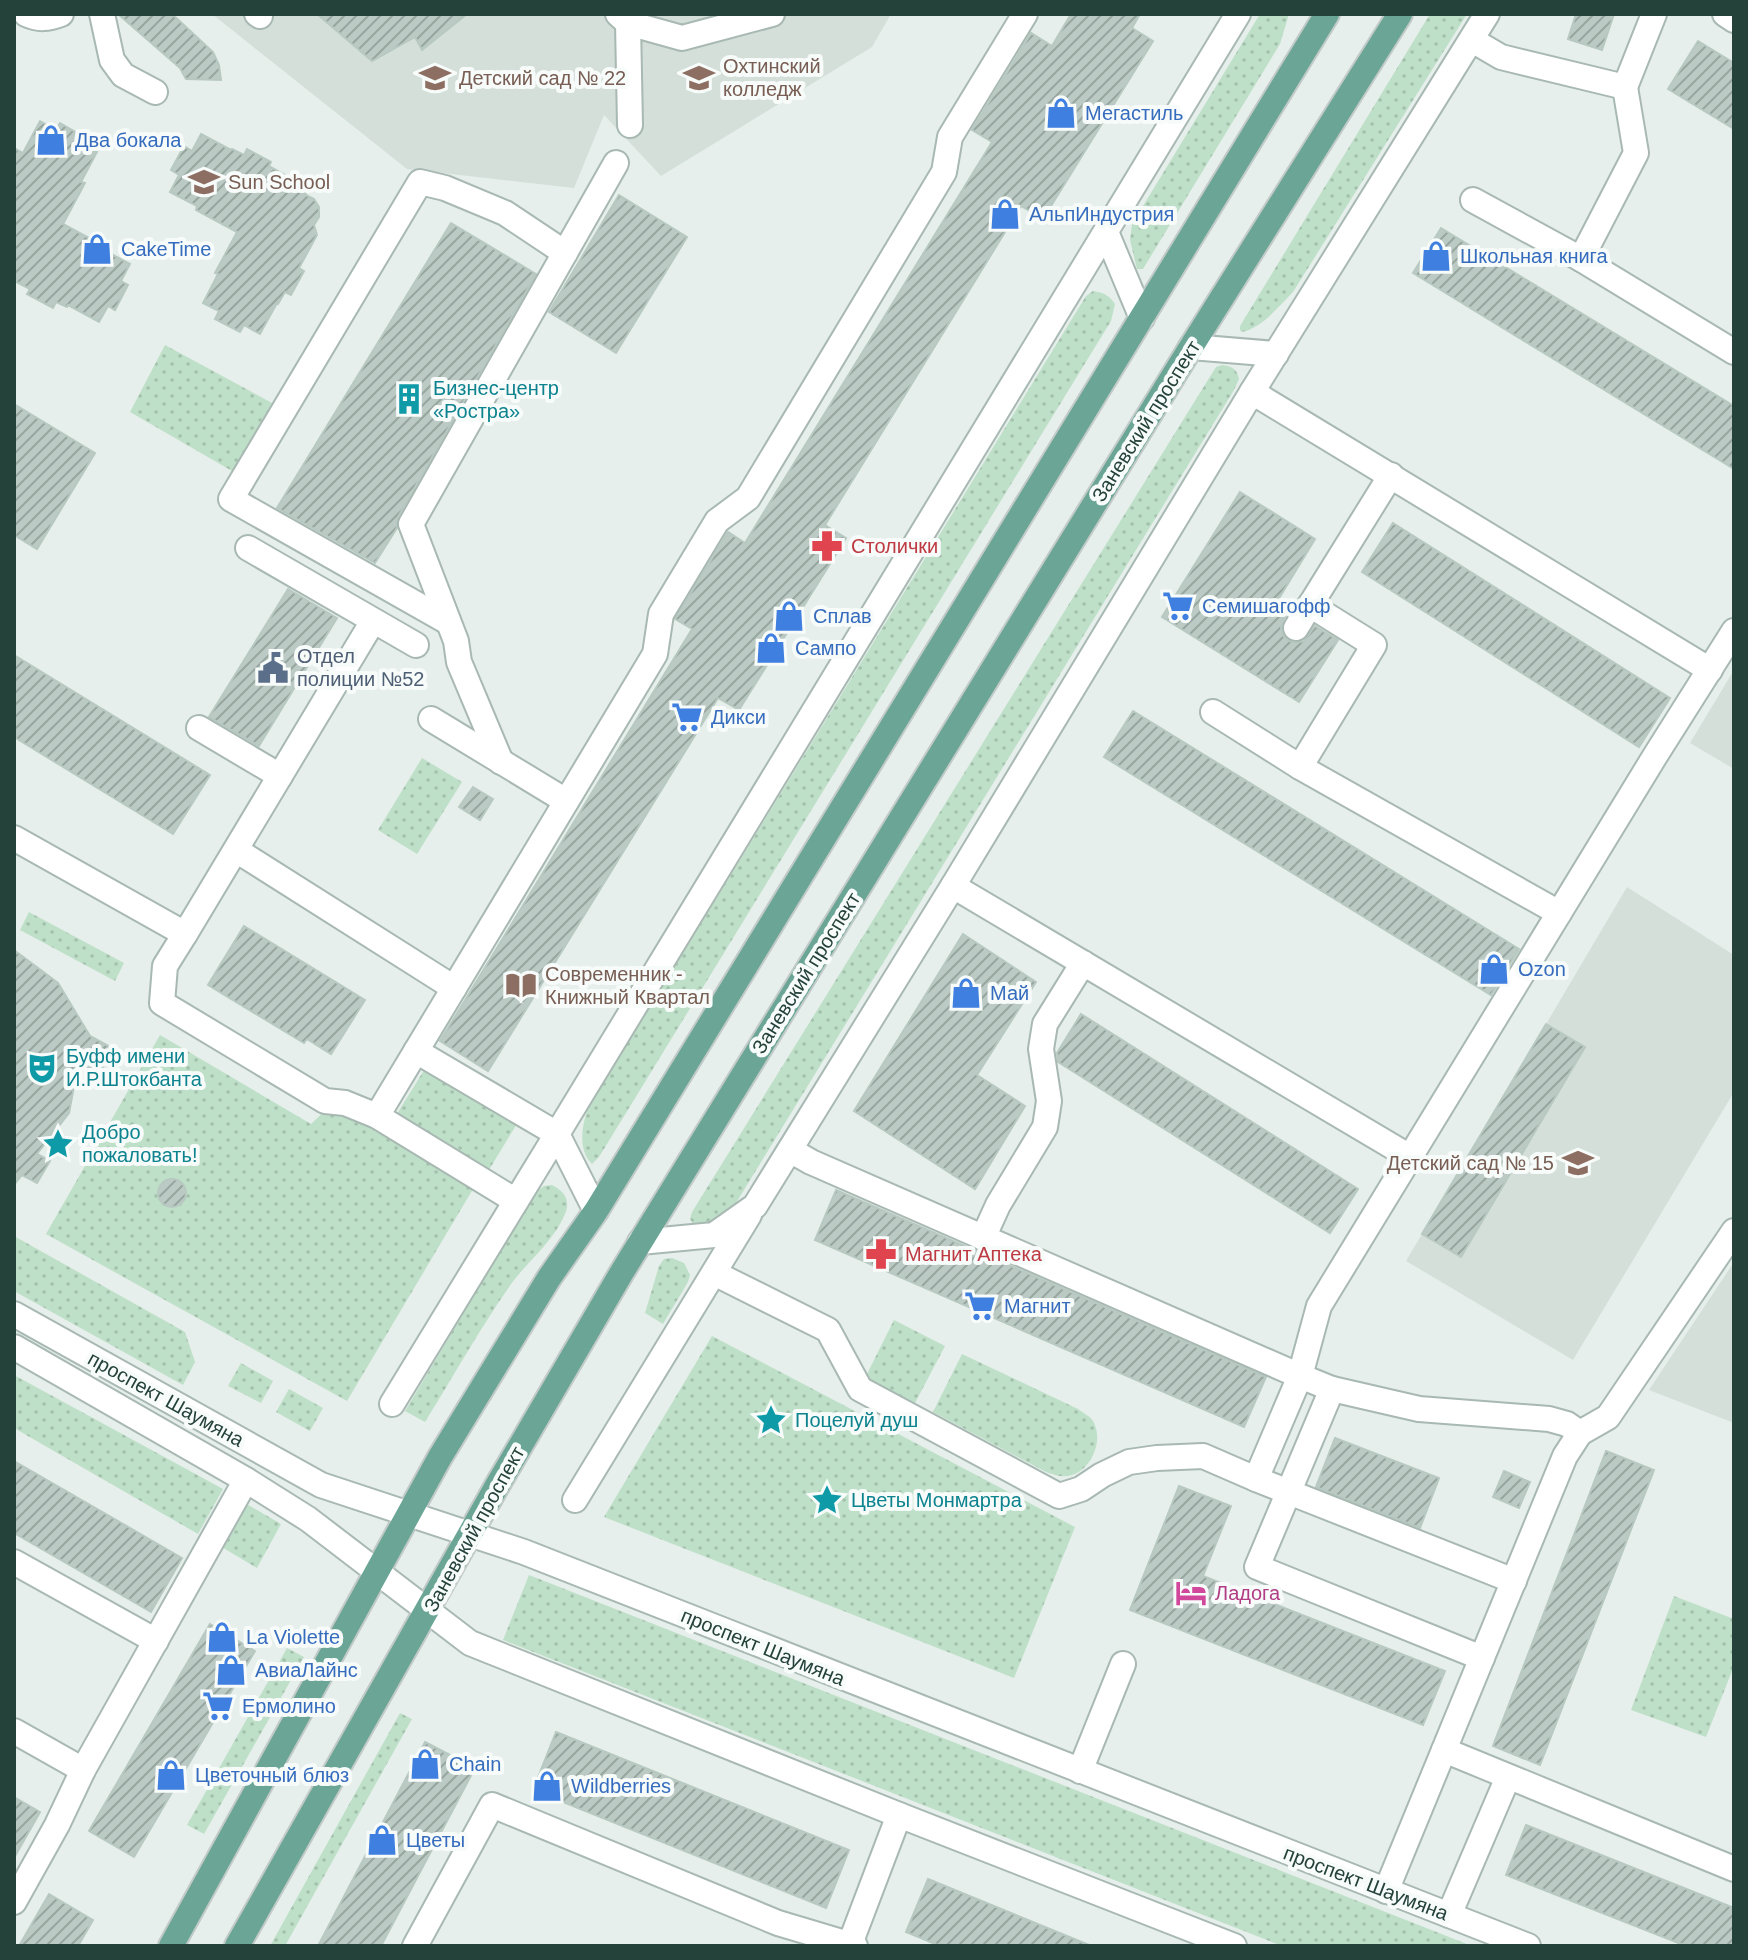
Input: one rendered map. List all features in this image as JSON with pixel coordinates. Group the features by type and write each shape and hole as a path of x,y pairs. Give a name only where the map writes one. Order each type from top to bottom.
{"main road":[{"path":"171,1946 440,1457 549,1278 596,1211 1327,14"},
{"name":"Заневский проспект","path":"237,1946 470,1534 640,1242 1191,347 1400,14"}],"street":[{"path":"14,26 25,14 45,19 61,14"},
{"path":"102,14 112,60 123,75 155,92"},
{"path":"630,125 623,18 682,38 772,14"},
{"path":"377,1116 655,654 661,614 717,521 748,498 944,172 950,137 1025,14"},
{"path":"392,1404 1238,14"},
{"path":"575,1500 953,886 1252,392 1487,14"},
{"path":"1581,259 1636,153 1625,87 1654,14"},
{"path":"1725,14 1734,20"},
{"path":"1472,40 1501,57 1625,87"},
{"path":"501,762 459,662 456,641 411,524 616,163"},
{"path":"448,622 231,499 420,182 445,188 505,213 565,253"},
{"path":"1473,200 1581,259 1734,352"},
{"path":"1106,232 1142,318"},
{"path":"1191,347 1276,354"},
{"path":"1252,392 1710,670"},
{"path":"1296,628 1391,475"},
{"path":"248,548 416,645"},
{"path":"1300,767 1374,645 1310,605"},
{"path":"373,621 165,966 162,1003 325,1101 345,1103 377,1116 516,1201"},
{"path":"1256,1479 1300,1376 1319,1306 1734,631"},
{"path":"1213,712 1300,767 1559,913"},
{"path":"431,719 566,801"},
{"path":"199,728 280,776"},
{"path":"14,838 185,934"},
{"path":"236,850 454,988"},
{"path":"953,886 1410,1157"},
{"path":"983,1238 998,1205 1045,1127 1049,1101 1041,1049 1045,1024 1083,963"},
{"path":"416,1051 557,1134 596,1211"},
{"path":"790,1150 983,1238 1332,1389 1419,1409 1549,1419 1567,1424 1580,1433"},
{"path":"640,1242 714,1235 755,1206"},
{"path":"1386,1891 1565,1456 1580,1433 1608,1417 1734,1231"},
{"path":"714,1273 828,1330 860,1389 1059,1496 1081,1489 1129,1462 1203,1456 1514,1581"},
{"name":"проспект Шаумяна","path":"14,1314 321,1485 524,1552 1528,1946"},
{"name":"проспект Шаумяна","path":"14,1347 308,1519 470,1643 1234,1946"},
{"path":"1332,1389 1257,1567 1482,1658"},
{"path":"14,1902 57,1825 83,1770 246,1480"},
{"path":"14,1562 156,1641"},
{"path":"1080,1771 1123,1664"},
{"path":"14,1731 83,1770"},
{"path":"1444,1750 1734,1869"},
{"path":"1449,1915 1508,1777"},
{"path":"415,1946 492,1805 774,1935 852,1945 899,1815"}],"shaded area":[{"path":"212,14 891,14 872,47 661,176 604,115 574,188 407,169"},
{"path":"1734,670 1734,769 1690,743"},
{"name":"Детский сад № 15","path":"1627,887 1734,955 1734,1092 1573,1360 1406,1261"},
{"path":"1734,1262 1734,1423 1649,1390"}],"green space":[{"path":"1260,14 1289,14 1280,44 1143,269 1137,269 1130,240 1132,224"},
{"path":"1430,14 1467,14 1293,292 1263,321 1242,332 1240,326"},
{"path":"1093,291 1106,295 1115,304 1111,321 592,1164 583,1144 584,1120 589,1106 1086,296"},
{"path":"165,345 272,403 232,471 130,412"},
{"path":"1216,367 1231,367 1237,373 1239,379 1234,390 736,1203 717,1219 693,1224 690,1219 692,1212"},
{"path":"422,758 462,782 417,854 378,830"},
{"path":"29,912 124,963 115,981 20,930"},
{"path":"160,1035 311,1124 331,1105 473,1189 347,1401 46,1234"},
{"path":"426,1067 518,1122 487,1173 395,1117"},
{"path":"552,1185 567,1200 565,1214 554,1234 509,1287 425,1422 405,1411 536,1192"},
{"path":"14,1236 185,1332 195,1362 183,1385 14,1291"},
{"path":"672,1258 684,1263 690,1275 663,1324 645,1313 659,1266 664,1259"},
{"path":"894,1320 945,1346 915,1403 865,1378"},
{"path":"712,1336 1075,1527 1014,1678 604,1517"},
{"path":"962,1354 1078,1409 1090,1418 1097,1437 1094,1453 1085,1467 1069,1476 1046,1472 933,1412"},
{"path":"241,1363 273,1381 261,1403 228,1386"},
{"path":"14,1375 223,1489 198,1534 14,1428"},
{"path":"289,1389 323,1408 310,1431 276,1412"},
{"path":"245,1503 281,1524 257,1568 220,1546"},
{"path":"529,1575 1472,1946 1282,1946 503,1640"},
{"path":"1674,1596 1734,1619 1734,1666 1706,1737 1631,1710"},
{"path":"287,1648 304,1657 204,1834 187,1825"},
{"path":"400,1713 412,1719 285,1946 270,1946"}],"building":[{"path":"118,14 172,14 213,52 221,80 186,79 180,68"},
{"path":"317,14 467,14 422,50 415,37 372,61"},
{"path":"1071,14 1140,14 1132,28 1153,41 1043,219 1021,206 825,525 846,538 739,710 718,698 488,1071 440,1041 692,629 675,619 728,532 745,543 992,142 972,130 1031,33 1052,46"},
{"path":"1576,14 1614,14 1602,50 1568,39"},
{"path":"1698,41 1734,63 1734,129 1668,89"},
{"path":"40,121 56,130 60,123 84,137 81,143 97,152 63,224 130,264 121,281 128,285 115,310 108,306 99,322 68,305 56,302 53,308 27,294 30,289 14,281 14,148 23,153"},
{"path":"201,134 231,150 244,155 247,149 271,162 269,166 303,185 306,195 314,199 319,207 319,217 314,225 317,235 299,268 304,271 291,295 285,292 277,303 260,334 244,325 240,332 215,319 219,311 203,303 237,232 170,192 179,175 171,170 184,146 192,151"},
{"path":"619,195 687,237 616,353 549,312"},
{"name":"Бизнес-центр «Ростра»","path":"451,223 536,274 375,563 277,508"},
{"path":"1441,228 1734,406 1734,469 1413,273"},
{"path":"14,404 95,453 37,549 14,535"},
{"path":"1240,492 1315,539 1278,600 1291,607 1283,620 1282,634 1295,643 1304,641 1315,626 1338,640 1299,702 1162,617"},
{"path":"1393,523 1670,698 1639,747 1362,572"},
{"name":"Отдел полиции №52","path":"288,589 337,618 259,746 209,717"},
{"path":"14,655 210,775 173,834 14,737"},
{"path":"1133,711 1519,949 1491,995 1104,757"},
{"path":"473,787 493,799 480,820 459,807"},
{"path":"244,926 365,1000 331,1054 307,1039 304,1043 208,985"},
{"path":"963,934 1036,982 977,1075 1025,1106 975,1189 854,1111"},
{"name":"Буфф имени И.Р.Штокбанта","path":"14,950 58,983 90,1036 112,1048 99,1075 78,1065 69,1113 37,1154 50,1161 37,1183 22,1175 14,1185"},
{"path":"1081,1014 1358,1189 1330,1233 1058,1062 1057,1053"},
{"path":"1546,1024 1585,1047 1461,1257 1422,1234"},
{"path":"172,1179 182,1183 186,1193 182,1203 172,1207 162,1203 158,1193 162,1183"},
{"path":"836,1190 1266,1377 1244,1427 815,1240"},
{"path":"1335,1438 1439,1478 1420,1528 1316,1487"},
{"path":"1606,1451 1654,1470 1540,1765 1493,1746"},
{"path":"14,1461 182,1558 151,1612 14,1533"},
{"path":"1504,1471 1530,1482 1519,1508 1493,1497"},
{"name":"Ладога","path":"1179,1486 1231,1506 1203,1576 1445,1671 1423,1725 1130,1610"},
{"path":"210,1624 255,1651 134,1857 89,1831"},
{"path":"556,1732 849,1850 826,1908 533,1790"},
{"path":"425,1742 475,1768 381,1946 318,1946"},
{"path":"14,1797 40,1812 14,1858"},
{"path":"1526,1825 1734,1908 1734,1946 1686,1946 1506,1875"},
{"path":"928,1879 1089,1946 940,1946 906,1932"},
{"path":"49,1894 93,1920 78,1946 19,1946"}],"place":[{"name":"Детский сад № 22","path":"435,78"},
{"name":"Охтинский колледж","path":"699,78"},
{"name":"Мегастиль","path":"1061,113"},
{"name":"Два бокала","path":"51,140"},
{"name":"Sun School","path":"204,182"},
{"name":"АльпИндустрия","path":"1005,214"},
{"name":"CakeTime","path":"97,249"},
{"name":"Школьная книга","path":"1436,256"},
{"name":"Бизнес-центр «Ростра»","path":"409,399"},
{"name":"Столички","path":"827,546"},
{"name":"Семишагофф","path":"1178,606"},
{"name":"Сплав","path":"789,616"},
{"name":"Сампо","path":"771,648"},
{"name":"Отдел полиции №52","path":"273,668"},
{"name":"Дикси","path":"687,717"},
{"name":"Ozon","path":"1494,969"},
{"name":"Современник - Книжный Квартал","path":"521,985"},
{"name":"Май","path":"966,993"},
{"name":"Буфф имени И.Р.Штокбанта","path":"42,1068"},
{"name":"Добро пожаловать!","path":"58,1144"},
{"name":"Детский сад № 15","path":"1578,1163"},
{"name":"Магнит Аптека","path":"881,1254"},
{"name":"Магнит","path":"980,1306"},
{"name":"Поцелуй душ","path":"771,1420"},
{"name":"Цветы Монмартра","path":"827,1500"},
{"name":"Ладога","path":"1191,1593"},
{"name":"La Violette","path":"222,1637"},
{"name":"АвиаЛайнс","path":"231,1670"},
{"name":"Ермолино","path":"218,1706"},
{"name":"Chain","path":"425,1764"},
{"name":"Цветочный блюз","path":"171,1775"},
{"name":"Wildberries","path":"547,1786"},
{"name":"Цветы","path":"382,1840"}]}
